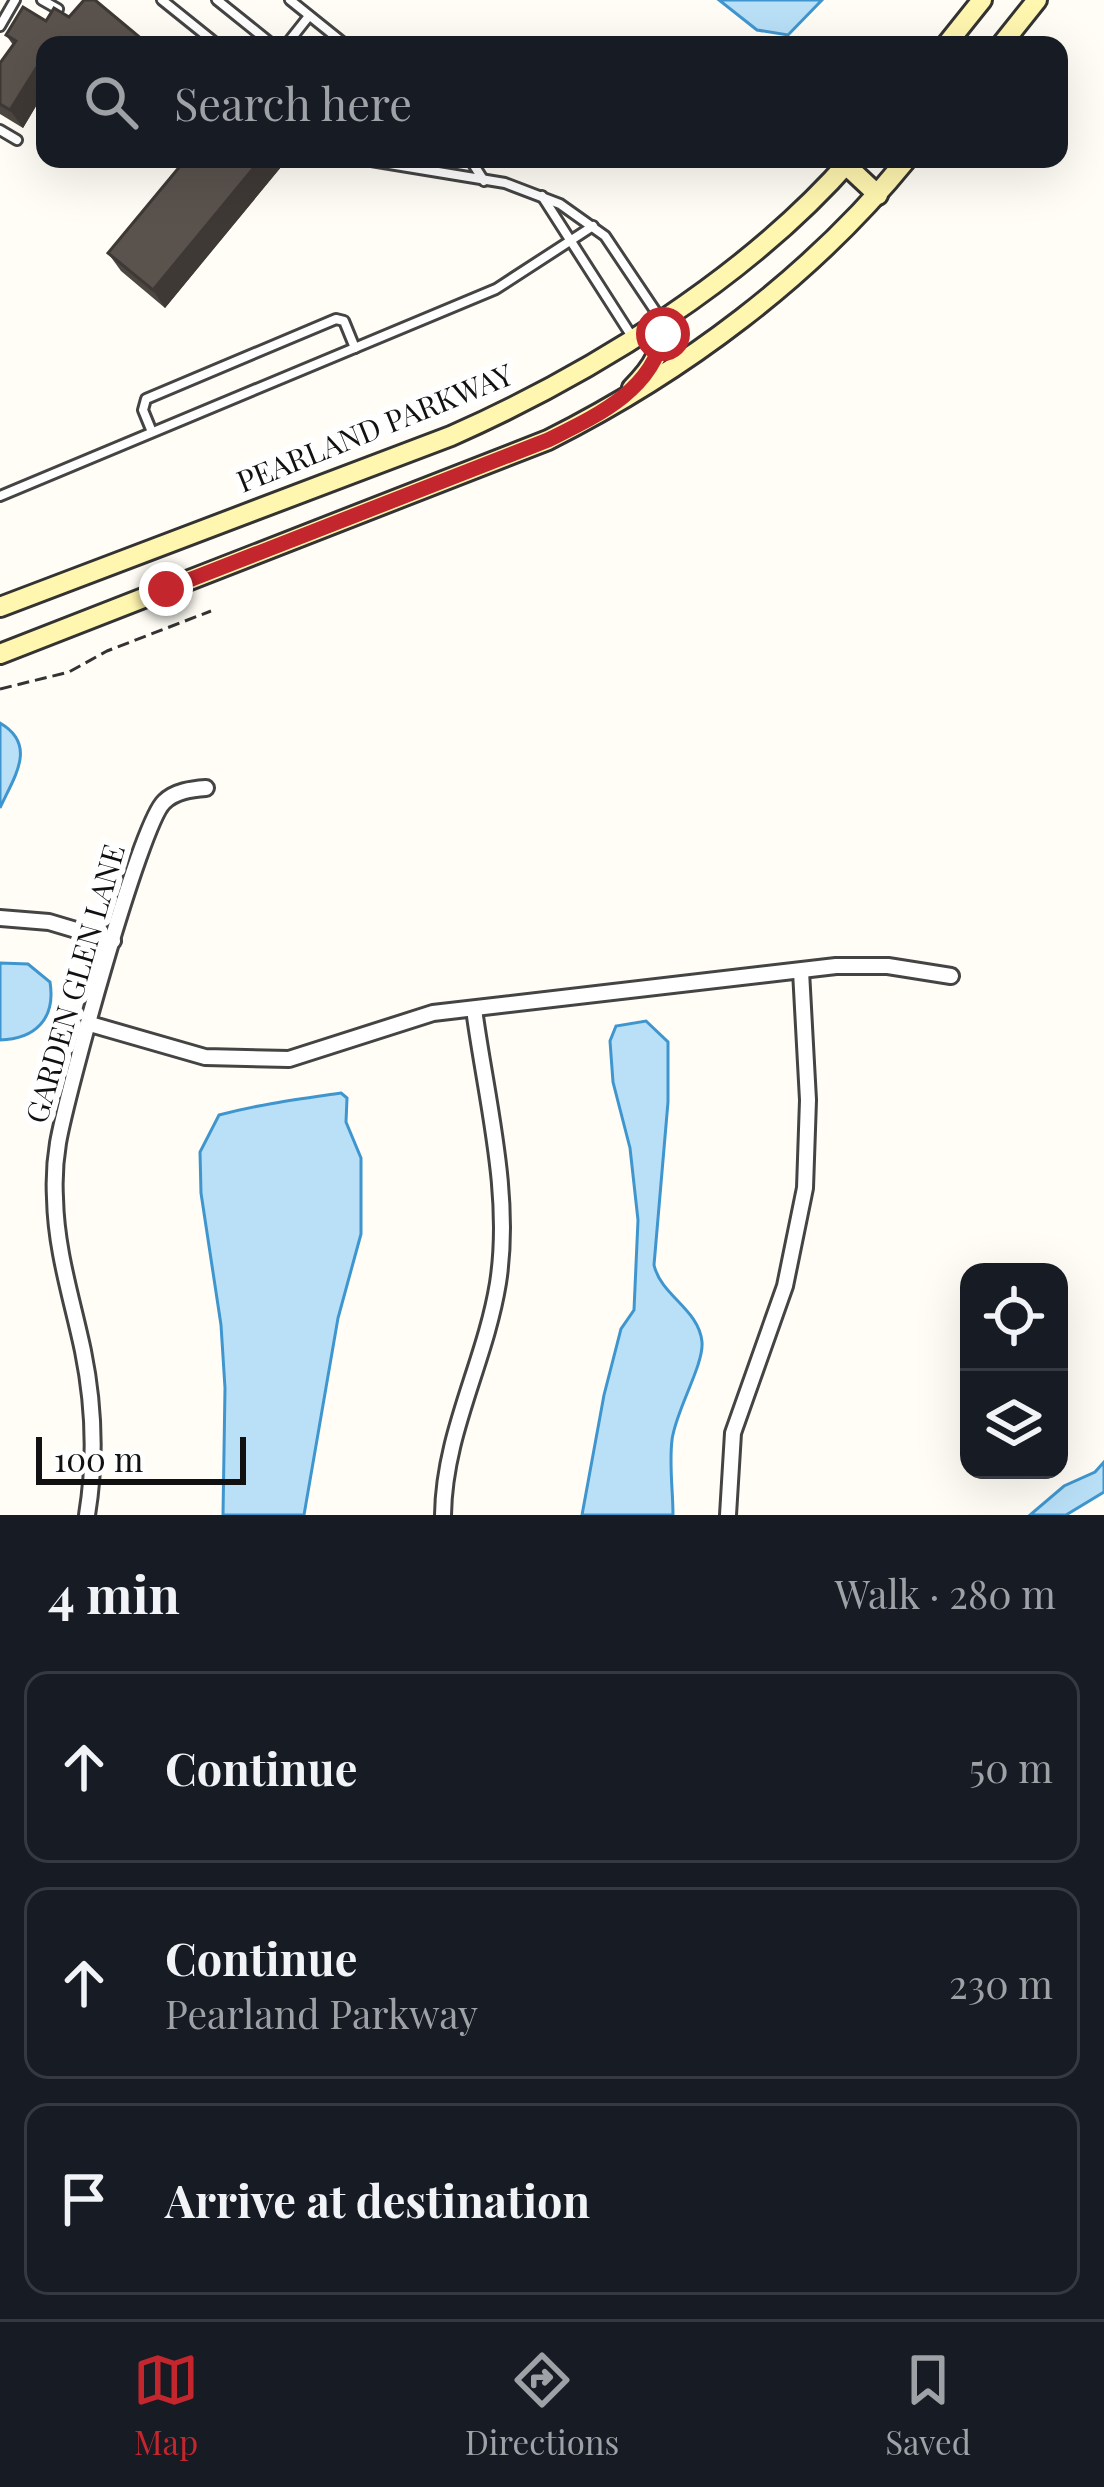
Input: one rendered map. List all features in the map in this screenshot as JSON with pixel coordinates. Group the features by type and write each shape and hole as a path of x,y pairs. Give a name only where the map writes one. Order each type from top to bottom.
{"main road":[{"path":"953,36 982,0"},
{"path":"1007,36 1037,0"},
{"name":"PEARLAND PARKWAY","path":"0,608 451,436 517,406 661,319 762,243 843,168"},
{"path":"854,168 878,195"},
{"path":"0,654 548,440 607,410 671,372 736,322 878,195 900,168"},
{"path":"607,410 658,358 661,319"}],"street":[{"name":"GARDEN GLEN LANE","path":"86,1515 92,1468 91,1407 83,1351 60,1260 57,1147 113,940 157,812 176,794 206,788"},
{"path":"0,918 49,922 113,940"},
{"path":"90,1024 205,1057 259,1061 323,1051 407,1019 474,1009 865,964 951,976"},
{"path":"728,1515 736,1420 785,1286 805,1188 808,1116 801,971"},
{"path":"443,1515 447,1463 493,1308 502,1232 474,1009"}],"lane":[{"path":"0,26 15,0"},
{"path":"42,0 58,9"},
{"path":"162,0 199,36"},
{"path":"217,0 262,36"},
{"path":"290,0 335,36"},
{"path":"293,36 309,16"},
{"path":"0,130 17,140"},
{"path":"410,168 505,182 542,195 593,226 661,319"},
{"path":"476,168 484,181"},
{"path":"542,195 633,338"},
{"path":"0,496 496,289 593,226"},
{"path":"152,432 143,410 146,399 336,319 344,321 356,348"}],"path":[{"path":"0,688 68,672 107,651 211,611"}],"water":[{"path":"719,0 822,0 788,35 757,30"},
{"path":"0,723 18,741 20,762 0,808"},
{"path":"0,963 28,964 50,982 51,995 46,1016 33,1031 0,1040"},
{"path":"646,1021 668,1042 668,1102 654,1265 664,1285 694,1320 701,1352 672,1440 673,1515 582,1515 604,1395 621,1329 634,1310 638,1220 610,1041 616,1026"},
{"path":"341,1093 347,1098 346,1122 361,1158 361,1234 338,1318 304,1515 223,1515 225,1388 200,1152 219,1115"},
{"path":"1104,1462 1104,1492 1066,1515 1030,1515 1064,1486 1095,1472"}],"building":[{"path":"84,0 95,0 138,36 36,36 36,68 10,110 0,104 0,63 16,41 6,35 23,7 46,21 54,8 69,17"},
{"path":"179,168 254,168 153,290 108,253"}],"route":[{"path":"166,589 548,440 607,410 658,358 663,334"}]}
